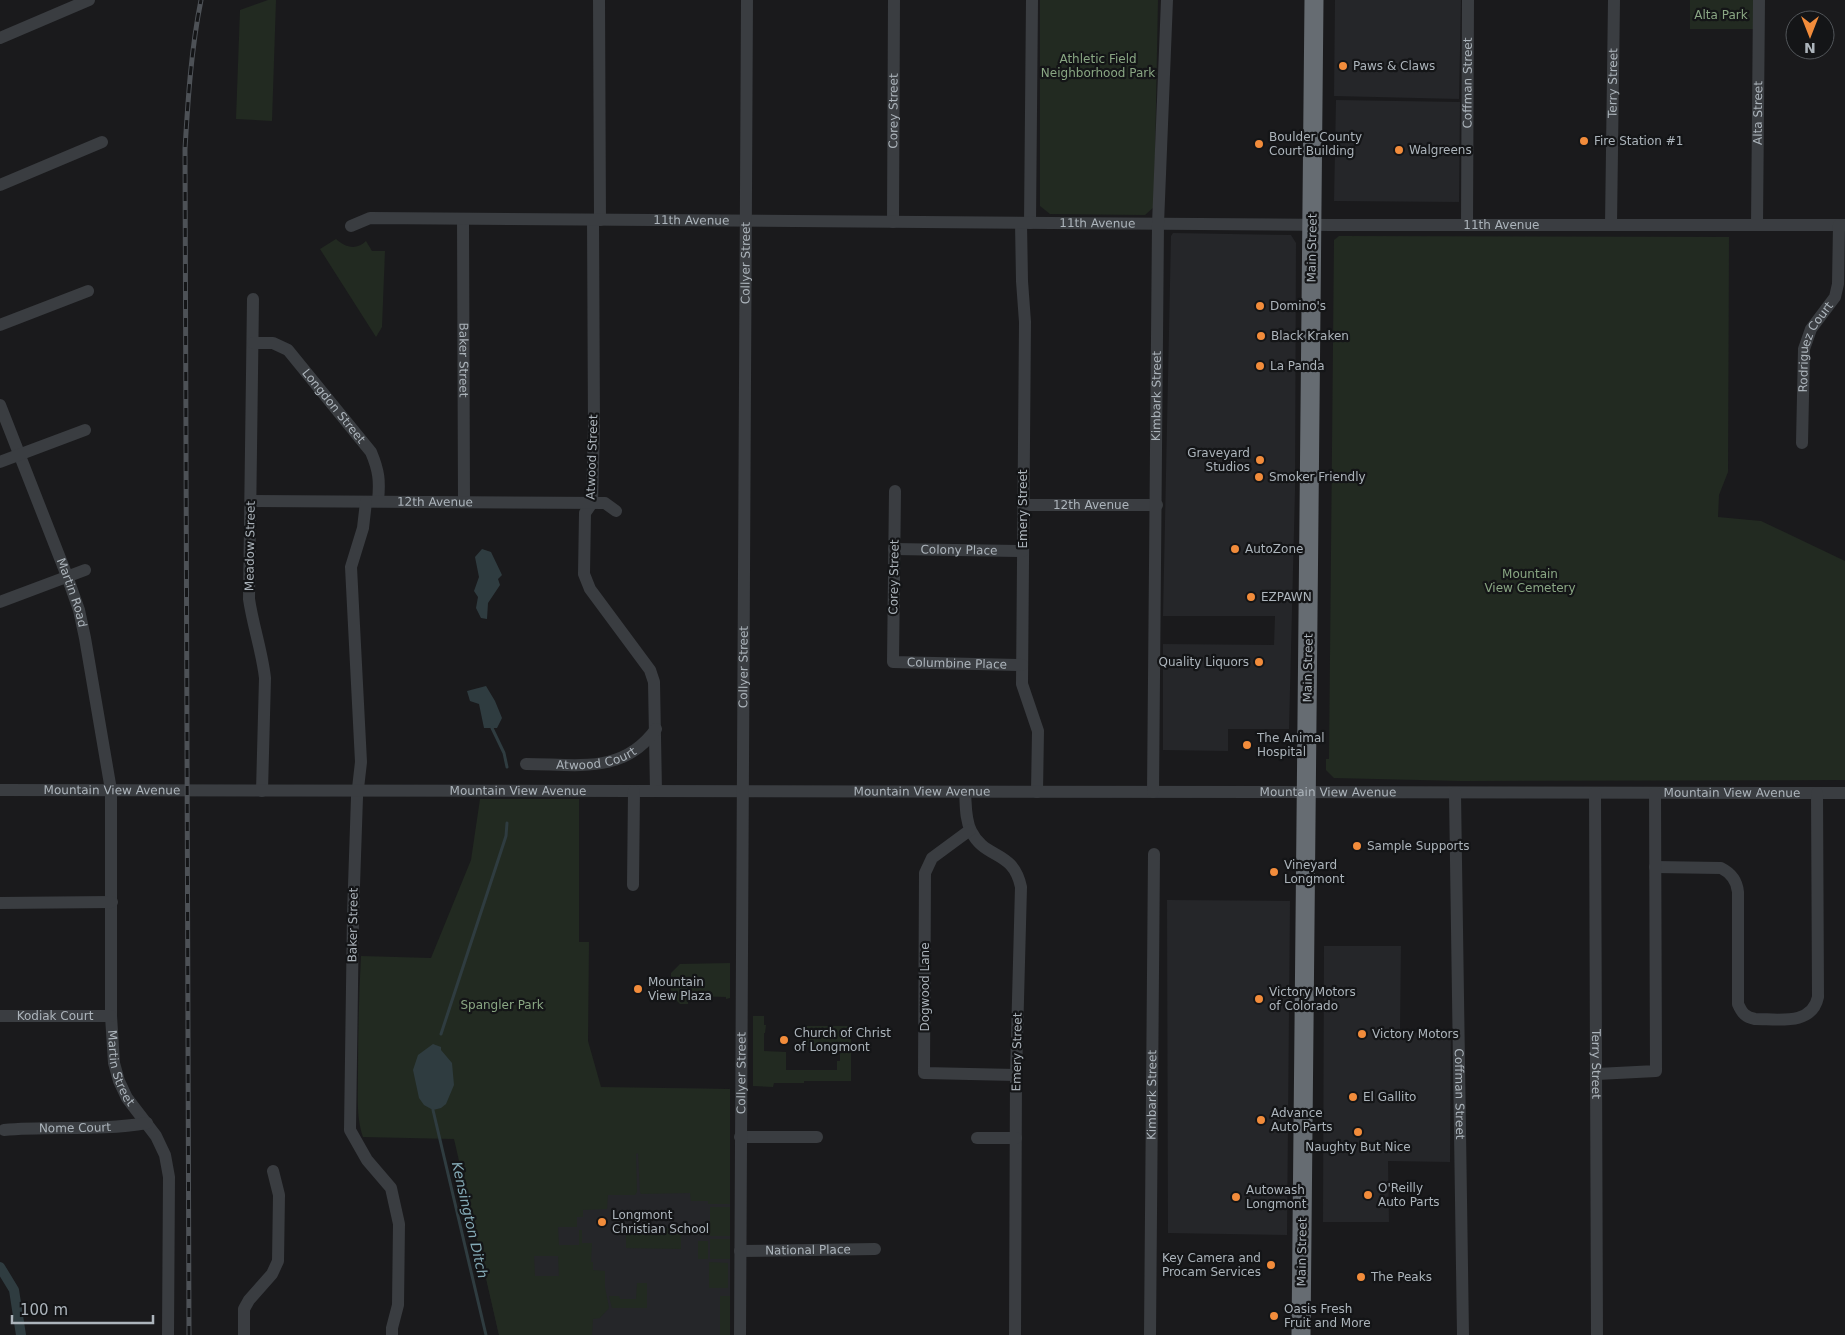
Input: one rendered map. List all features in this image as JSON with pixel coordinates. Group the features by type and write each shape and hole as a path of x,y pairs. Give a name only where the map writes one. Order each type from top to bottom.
{"highway":[{"name":"Main Street","path":"1301,1335 1314,0"}],"street":[{"path":"0,38 90,0"},
{"name":"Atwood Street","path":"599,0 594,427 592,502 585,513 584,574 598,603 650,670 654,682 656,791"},
{"name":"Collyer Street","path":"740,1335 747,0"},
{"name":"Corey Street","path":"894,0 894,222"},
{"name":"Emery Street","path":"1032,0 1026,223 1022,281 1025,322 1022,684 1038,731 1037,792"},
{"name":"Kimbark Street","path":"1153,792 1158,224 1167,0"},
{"name":"Coffman Street","path":"1467,225 1468,0"},
{"name":"Terry Street","path":"1611,225 1614,0"},
{"name":"Alta Street","path":"1757,225 1759,0"},
{"path":"0,185 102,142"},
{"name":"11th Avenue","path":"351,226 370,218 1312,225 1842,225"},
{"name":"Baker Street","path":"463,219 464,502"},
{"name":"Rodriguez Court","path":"1802,443 1804,349 1811,329 1828,309 1835,297 1838,284 1842,225"},
{"path":"0,325 88,291"},
{"name":"Meadow Street","path":"253,299 249,599 265,678 262,791"},
{"name":"Longdon Street","path":"253,342 272,343 288,350 371,452 380,481 372,502"},
{"name":"Martin Road","path":"0,405 79,610 111,790"},
{"path":"0,462 85,430"},
{"name":"Corey Street","path":"893,662 895,491"},
{"name":"12th Avenue","path":"251,501 592,502 605,503 616,512"},
{"name":"Baker Street","path":"372,502 351,567 361,762 353,915 350,1130 367,1160 391,1188 399,1224 398,1305 392,1335"},
{"name":"12th Avenue","path":"1024,504 1157,506"},
{"name":"Colony Place","path":"894,549 1023,551"},
{"path":"0,602 85,570"},
{"name":"Columbine Place","path":"893,662 1022,665"},
{"name":"Atwood Court","path":"526,764 601,764 617,760 634,752 646,742 656,729"},
{"name":"Mountain View Avenue","path":"0,790 1845,794"},
{"name":"Martin Street","path":"111,790 111,1016 114,1063 118,1081 127,1098 156,1136 165,1155 168,1177 168,1335"},
{"path":"633,886 634,791"},
{"path":"965,792 966,812 970,830"},
{"name":"Coffman Street","path":"1455,793 1463,1335"},
{"name":"Terry Street","path":"1594,793 1597,1335"},
{"path":"1597,1074 1656,1071 1656,793"},
{"path":"1655,867 1721,868 1730,873 1736,881 1738,892 1738,1004 1741,1011 1749,1018 1755,1020 1801,1018 1812,1010 1818,996 1817,793"},
{"name":"Emery Street","path":"970,830 978,842 986,849 1012,864 1018,875 1021,887 1016,1074 1015,1335"},
{"name":"Dogwood Lane","path":"970,830 932,858 925,873 924,1073 1016,1074"},
{"name":"Kimbark Street","path":"1150,1335 1154,854"},
{"path":"0,903 112,902"},
{"name":"Kodiak Court","path":"0,1016 111,1016"},
{"name":"Nome Court","path":"4,1130 28,1128 120,1128 147,1123"},
{"path":"740,1137 817,1137"},
{"path":"977,1138 1016,1138"},
{"path":"244,1335 244,1309 255,1292 272,1274 278,1261 279,1195 272,1171"},
{"name":"National Place","path":"740,1251 874,1249"}],"shaded area":[{"path":"1335,0 1461,0 1459,99 1334,96"},
{"path":"1336,100 1460,102 1459,202 1334,201"},
{"path":"1173,233 1291,235 1296,243 1295,491 1289,729 1228,729 1228,751 1163,750 1163,644 1274,645 1275,616 1163,616 1171,236"},
{"path":"482,549 491,552 502,575 498,579 500,585 488,603 487,619 481,618 476,608 478,597 474,591 479,577 475,557"},
{"path":"486,686 502,718 497,728 484,728 479,704 470,701 467,691"},
{"path":"1167,900 1290,901 1287,1235 1168,1233"},
{"path":"1324,946 1401,946 1400,1032 1451,1033 1450,1162 1388,1161 1389,1222 1323,1222"},
{"path":"433,1044 441,1047 441,1050 452,1063 454,1085 446,1104 441,1108 433,1110 424,1105 419,1098 413,1070 418,1055"},
{"name":"Longmont Christian School","path":"601,1088 730,1089 730,1335 499,1335 451,1122"}],"green space":[{"path":"268,0 276,0 272,121 236,119 240,10"},
{"name":"Athletic Field Neighborhood Park","path":"1040,0 1158,0 1154,207 1145,215 1050,214 1040,206"},
{"name":"Alta Park","path":"1690,0 1753,0 1753,29 1690,29"},
{"name":"Mountain View Cemetery","path":"1339,236 1729,237 1728,472 1719,495 1718,517 1761,521 1845,561 1845,780 1461,781 1334,778 1326,770 1326,759 1329,759 1334,240"},
{"path":"336,239 351,247 358,246 366,241 372,251 385,251 382,327 376,337 320,249"},
{"name":"Spangler Park","path":"480,799 579,799 579,942 589,942 588,1041 601,1087 730,1089 730,1204 708,1204 708,1201 691,1201 690,1193 641,1194 638,1153 636,1154 637,1192 635,1195 608,1195 607,1209 583,1210 583,1217 577,1217 577,1227 558,1227 559,1245 579,1245 579,1230 582,1230 582,1243 592,1243 591,1262 593,1262 593,1270 605,1271 605,1287 609,1308 600,1318 593,1319 592,1335 499,1335 454,1139 363,1137 358,1113 361,956 431,958 471,860","holes":["534,1256 558,1256 559,1276 535,1276"]},
{"path":"730,963 730,998 688,996 688,1004 680,1004 671,995 671,973 680,964"},
{"path":"753,1016 764,1016 764,1025 766,1025 764,1051 786,1052 786,1070 837,1070 837,1061 840,1061 838,1047 805,1047 805,1028 806,1026 851,1026 851,1081 804,1081 804,1083 774,1083 773,1087 753,1086"},
{"path":"710,1207 730,1207 730,1236 710,1236"},
{"path":"626,1227 681,1228 681,1249 626,1248"},
{"path":"710,1239 730,1239 730,1259 710,1259"},
{"path":"698,1241 708,1241 708,1259 698,1259"},
{"path":"709,1262 728,1263 728,1288 709,1288"},
{"path":"637,1283 647,1283 647,1308 612,1308 609,1296 619,1296 620,1299 636,1299"},
{"path":"720,1296 730,1296 730,1335 720,1335"}],"waterway":[{"name":"Kensington Ditch","path":"492,728 504,753 507,767"},
{"name":"Kensington Ditch","path":"441,1034 506,836 507,823"},
{"name":"Kensington Ditch","path":"433,1110 486,1335"},
{"path":"0,1267 14,1290 21,1335"}],"railway":[{"path":"189,1335 185,149 192,56 201,0"}],"place":[{"name":"Paws & Claws","path":"1343,66"},
{"name":"Fire Station #1","path":"1584,141"},
{"name":"Boulder County Court Building","path":"1259,144"},
{"name":"Walgreens","path":"1399,150"},
{"name":"Domino's","path":"1260,306"},
{"name":"Black Kraken","path":"1261,336"},
{"name":"La Panda","path":"1260,366"},
{"name":"Graveyard Studios","path":"1260,460"},
{"name":"Smoker Friendly","path":"1259,477"},
{"name":"AutoZone","path":"1235,549"},
{"name":"EZPAWN","path":"1251,597"},
{"name":"Quality Liquors","path":"1259,662"},
{"name":"The Animal Hospital","path":"1247,745"},
{"name":"Sample Supports","path":"1357,846"},
{"name":"Vineyard Longmont","path":"1274,872"},
{"name":"Mountain View Plaza","path":"638,989"},
{"name":"Victory Motors of Colorado","path":"1259,999"},
{"name":"Victory Motors","path":"1362,1034"},
{"name":"Church of Christ of Longmont","path":"784,1040"},
{"name":"El Gallito","path":"1353,1097"},
{"name":"Advance Auto Parts","path":"1261,1120"},
{"name":"Naughty But Nice","path":"1358,1132"},
{"name":"O'Reilly Auto Parts","path":"1368,1195"},
{"name":"Autowash Longmont","path":"1236,1197"},
{"name":"Longmont Christian School","path":"602,1222"},
{"name":"Key Camera and Procam Services","path":"1271,1265"},
{"name":"The Peaks","path":"1361,1277"},
{"name":"Oasis Fresh Fruit and More","path":"1274,1316"}]}
